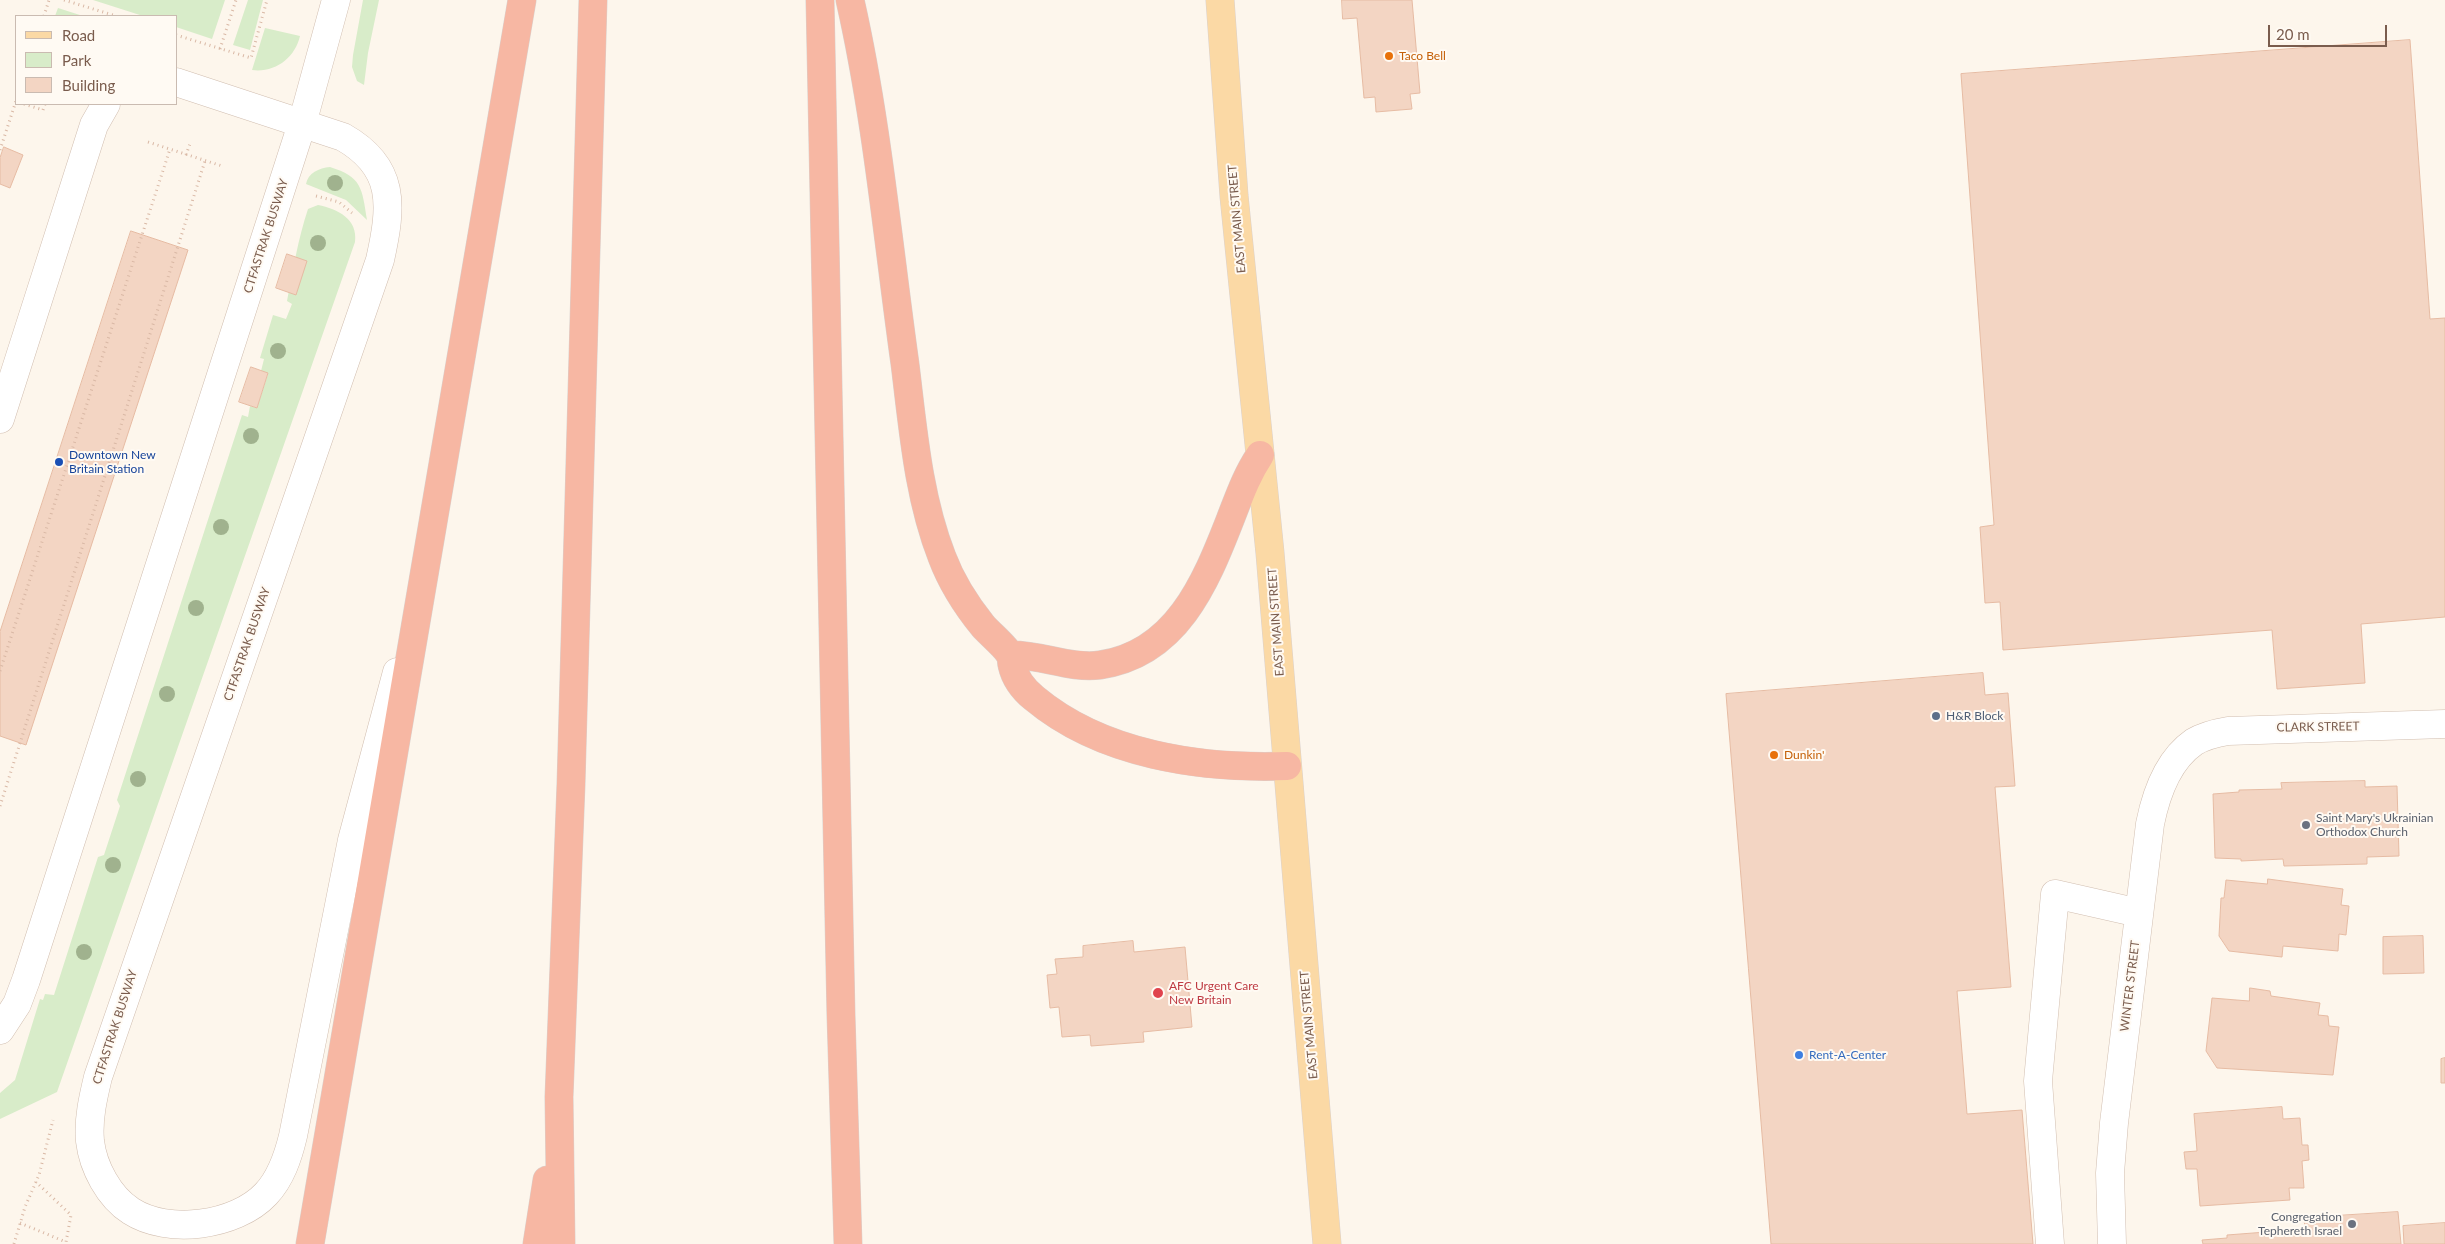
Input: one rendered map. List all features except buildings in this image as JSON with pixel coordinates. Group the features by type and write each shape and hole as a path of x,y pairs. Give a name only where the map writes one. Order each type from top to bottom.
{"highway":[{"path":"310,1244 522,0"},
{"path":"561,1244 559,1097 572,745 593,0"},
{"path":"820,0 841,1006 848,1244"},
{"path":"850,0 870,113 916,450 936,541 949,573 981,624 1010,655 1015,674 1033,697 1061,717 1095,734 1141,751 1173,758 1212,764 1287,766"},
{"path":"1010,655 1028,655 1062,664 1090,666 1120,661 1152,647 1177,622 1195,596 1211,564 1249,472 1260,455"},
{"path":"537,1244 559,1097"}],"main road":[{"name":"EAST MAIN STREET","path":"1220,0 1234,196 1260,455 1327,1244"}],"street":[{"name":"CTFASTRAK BUSWAY","path":"0,1030 17,1004 26,980 302,124 336,0"},
{"name":"CTFASTRAK BUSWAY","path":"178,83 343,137 361,147 372,158 380,171 386,189 385,236 380,260 98,1077 89,1124 90,1143 96,1164 105,1184 117,1199 131,1211 150,1219 192,1225 229,1216 265,1195 276,1180 287,1159 352,840 425,566"},
{"path":"0,419 94,125 105,105"},
{"name":"CLARK STREET","path":"2194,742 2214,734 2236,730 2445,724"},
{"name":"WINTER STREET","path":"2112,1244 2110,1173 2114,1123 2154,806 2166,776 2182,753 2194,742"},
{"path":"2050,1244 2038,1081 2055,894 2139,913"}],"path":[{"path":"44,15 50,0"},
{"path":"64,0 113,15"},
{"path":"220,49 236,0"},
{"path":"178,36 251,58 267,0"},
{"path":"0,150 15,104"},
{"path":"27,105 43,110 45,105"},
{"path":"186,155 191,141"},
{"path":"148,142 222,166"},
{"path":"0,671 170,150"},
{"path":"0,806 205,161"},
{"path":"20,1223 66,1242 71,1215 36,1182"}],"green space":[{"path":"93,0 225,0 212,39 178,28 178,15 140,15"},
{"path":"248,0 263,0 250,50 233,45"},
{"path":"363,0 379,0 368,53 364,85 357,81 352,67"},
{"path":"58,8 80,15 55,15"},
{"path":"265,28 300,36 294,51 283,62 268,69 252,70"},
{"path":"330,167 349,175 359,185 364,200 367,220 346,200 306,184 309,177 315,172"},
{"path":"318,205 339,212 350,221 355,234 355,242 57,1092 0,1119 0,1093 15,1080 40,999 43,1000 45,994 54,995 98,857 104,855 120,806 117,800 242,415 248,417 250,406 257,408 268,374 261,371 264,359 260,358 273,315 286,319 292,304 287,301 304,220 308,209"}],"place":[{"name":"Taco Bell","path":"1389,56"},
{"name":"Downtown New Britain Station","path":"59,462"},
{"name":"H&R Block","path":"1936,716"},
{"name":"Dunkin'","path":"1774,755"},
{"name":"Saint Mary's Ukrainian Orthodox Church","path":"2306,825"},
{"name":"AFC Urgent Care New Britain","path":"1158,993"},
{"name":"Rent-A-Center","path":"1799,1055"},
{"name":"Congregation Tephereth Israel","path":"2352,1224"}]}
